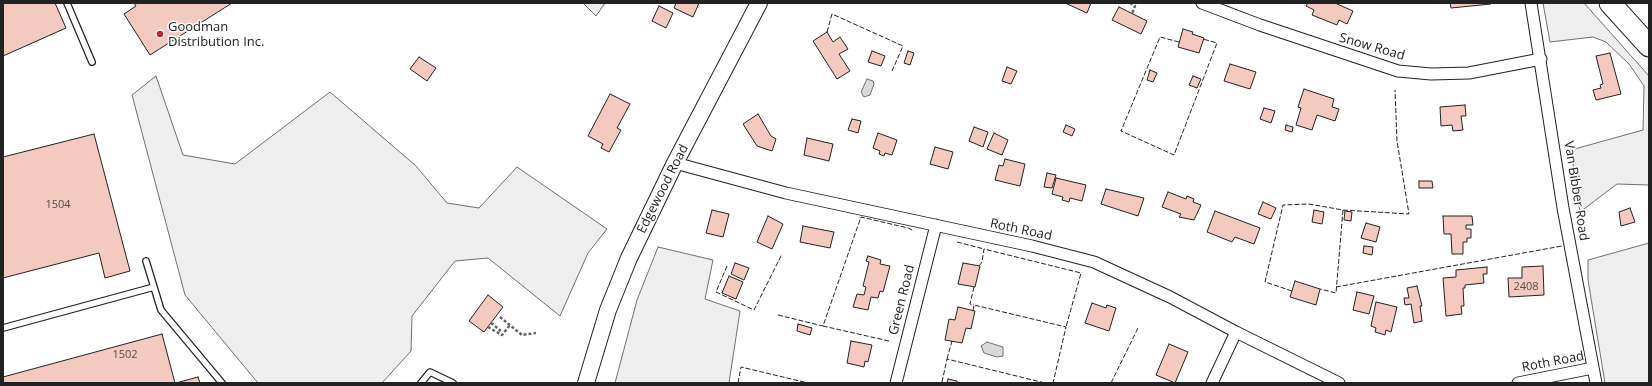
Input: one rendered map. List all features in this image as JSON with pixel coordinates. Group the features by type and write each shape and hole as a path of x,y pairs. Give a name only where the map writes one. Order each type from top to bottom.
{"highway":[{"path":"1610,3 1649,46"}],"street":[{"name":"Edgewood Road","path":"586,383 608,310 629,258 675,163 759,3"},
{"name":"Snow Road","path":"1202,3 1335,51 1398,71 1431,74 1469,73 1541,59"},
{"name":"Van Bibber Road","path":"1531,3 1541,59 1563,208 1596,383"},
{"name":"Roth Road","path":"675,163 786,192 1063,253 1094,262 1170,297 1236,332 1339,383"},
{"name":"Green Road","path":"896,383 936,225"},
{"path":"1212,383 1236,332"},
{"name":"Roth Road","path":"1518,383 1593,368"}],"lane":[{"path":"67,3 92,62"},
{"path":"146,261 161,310 222,383"},
{"path":"3,328 154,286"},
{"path":"421,383 430,372 453,383"}],"path":[{"path":"1130,3 1135,6 1132,14"},
{"path":"500,317 522,335 536,333"},
{"path":"491,323 500,330 498,332"},
{"path":"488,327 497,334 498,332 502,335 510,325"}],"shaded area":[{"path":"583,3 605,3 596,16"},
{"path":"1543,3 1584,3 1649,76 1649,185 1617,184 1580,212 1571,150 1643,130 1644,86 1629,64 1606,42 1593,37 1550,42"},
{"path":"156,76 183,155 235,164 330,92 416,166 447,203 479,208 517,167 607,229 588,253 560,316 488,258 455,261 412,316 411,351 382,383 258,383 185,295 132,95"},
{"path":"867,79 873,81 874,84 870,95 864,97 861,92"},
{"path":"1649,243 1649,383 1605,383 1588,280 1588,260"},
{"path":"658,247 713,260 705,299 740,311 729,383 615,383 637,300"},
{"path":"987,342 1003,347 1003,356 997,357 984,353 981,346"}],"building":[{"path":"3,3 55,3 66,28 3,56"},
{"name":"Goodman Distribution Inc.","path":"134,3 232,3 150,55 124,14 136,6"},
{"path":"676,3 699,3 693,17 674,8"},
{"path":"1065,3 1091,3 1087,13"},
{"path":"1308,3 1335,3 1353,11 1347,24 1339,20 1337,25 1312,15 1314,10 1306,6"},
{"path":"1450,3 1491,3 1491,4 1451,8"},
{"path":"659,6 673,13 666,28 652,21"},
{"path":"1119,7 1147,21 1141,34 1112,20"},
{"path":"1183,29 1204,38 1199,53 1178,47"},
{"path":"827,32 833,42 840,37 848,49 839,54 850,71 837,79 813,41"},
{"path":"872,51 885,56 881,66 868,62"},
{"path":"908,51 914,53 910,65 904,63"},
{"path":"1610,53 1621,94 1596,100 1593,90 1601,88 1600,85 1603,84 1596,56"},
{"path":"419,57 436,68 427,81 410,69"},
{"path":"1230,64 1256,72 1250,89 1224,81"},
{"path":"1007,67 1017,71 1011,84 1002,81"},
{"path":"1150,70 1157,73 1153,82 1147,80"},
{"path":"1193,76 1201,79 1197,88 1189,85"},
{"path":"1304,89 1334,99 1332,107 1339,109 1335,121 1317,115 1312,130 1296,125 1301,108 1298,107"},
{"path":"610,94 630,104 617,128 621,130 609,152 601,148 603,144 588,136"},
{"path":"1465,105 1466,116 1461,116 1463,130 1453,131 1452,125 1441,126 1440,107"},
{"path":"1264,108 1275,111 1271,123 1260,119"},
{"path":"758,114 771,136 776,139 772,151 757,146 743,124"},
{"path":"852,119 861,121 858,133 848,130"},
{"path":"1066,125 1075,129 1072,136 1063,132"},
{"path":"1286,125 1293,127 1292,132 1285,130"},
{"path":"974,127 988,132 983,147 969,141"},
{"path":"878,133 897,140 892,155 885,153 884,156 879,154 880,151 873,148"},
{"path":"994,133 1008,140 1002,155 987,149"},
{"path":"94,134 130,271 105,278 99,253 3,278 3,157"},
{"path":"807,138 833,144 829,161 804,155"},
{"path":"935,147 953,152 948,169 930,164"},
{"path":"1005,159 1025,164 1020,186 995,180 999,165 1003,166"},
{"path":"1047,173 1056,175 1052,188 1044,187"},
{"path":"1056,178 1086,185 1082,201 1070,198 1069,202 1062,200 1063,197 1052,194"},
{"path":"1419,181 1432,181 1433,188 1419,188"},
{"path":"1106,189 1144,198 1138,216 1101,204"},
{"path":"1168,192 1186,199 1187,196 1194,199 1193,202 1201,205 1194,220 1179,217 1181,214 1162,207"},
{"path":"1263,202 1276,208 1271,219 1258,214"},
{"path":"1630,208 1635,222 1621,226 1619,212"},
{"path":"712,210 729,214 723,237 706,233"},
{"path":"1314,210 1324,212 1322,224 1312,222"},
{"path":"1215,211 1260,228 1254,244 1235,237 1232,242 1207,232"},
{"path":"1345,211 1352,212 1351,221 1344,220"},
{"path":"768,216 783,224 772,249 757,242"},
{"path":"1443,216 1472,216 1473,225 1466,225 1466,229 1471,229 1471,238 1467,238 1467,242 1463,242 1463,254 1452,254 1451,234 1444,234"},
{"path":"1366,223 1380,227 1376,242 1361,238"},
{"path":"803,226 834,232 830,248 800,242"},
{"path":"1364,246 1373,247 1372,255 1363,253"},
{"path":"868,256 881,260 880,264 890,266 883,292 880,291 878,298 871,297 868,310 853,307 857,294 864,295 866,287 863,286 869,262 866,261"},
{"path":"735,263 749,268 744,280 731,274"},
{"path":"963,263 980,266 975,287 958,284"},
{"path":"1543,266 1544,295 1509,297 1508,278 1522,278 1522,267"},
{"path":"1487,267 1487,274 1483,274 1484,283 1465,285 1465,288 1463,288 1464,306 1461,306 1462,314 1446,316 1443,278 1456,277 1456,270"},
{"path":"729,276 743,282 736,299 722,293"},
{"path":"1295,281 1320,289 1316,305 1290,297"},
{"path":"1417,286 1422,306 1420,306 1422,321 1414,323 1411,304 1405,305 1404,298 1409,298 1407,288"},
{"path":"1357,292 1374,296 1369,314 1353,310"},
{"path":"488,295 503,307 484,332 469,321"},
{"path":"1376,302 1397,307 1391,332 1386,330 1385,335 1375,332 1376,328 1371,326"},
{"path":"1092,303 1106,308 1107,305 1116,308 1109,331 1085,323"},
{"path":"958,307 975,311 971,329 966,328 962,343 945,340 949,319 955,320"},
{"path":"798,324 812,328 810,335 797,331"},
{"path":"162,334 175,383 3,383 3,377"},
{"path":"851,341 872,345 868,362 865,361 864,367 847,363"},
{"path":"1169,344 1188,352 1175,383 1156,375"},
{"path":"198,377 200,383 176,383"},
{"path":"948,379 957,381 957,383 947,383"}],"fence":[{"path":"827,32 832,14 903,46 892,71"},
{"path":"1179,42 1160,37 1121,131 1174,155 1217,43 1203,39"},
{"path":"1343,210 1409,214 1397,141 1395,90"},
{"path":"1292,291 1265,282 1283,205 1309,204 1343,210 1336,293 1320,289"},
{"path":"889,341 823,326 861,217 908,228 914,231"},
{"path":"957,242 984,249"},
{"path":"1336,287 1562,246"},
{"path":"979,266 982,262 984,249 1081,273 1066,327"},
{"path":"727,266 716,292 754,310 782,254"},
{"path":"974,287 970,304 974,305"},
{"path":"973,311 974,305 1066,327 1053,383"},
{"path":"778,315 823,326"},
{"path":"1111,383 1138,328"},
{"path":"947,359 952,341"},
{"path":"942,382 947,359 1045,383"},
{"path":"738,383 741,367 808,383"}],"place":[{"name":"Goodman Distribution Inc.","path":"160,34"}]}
